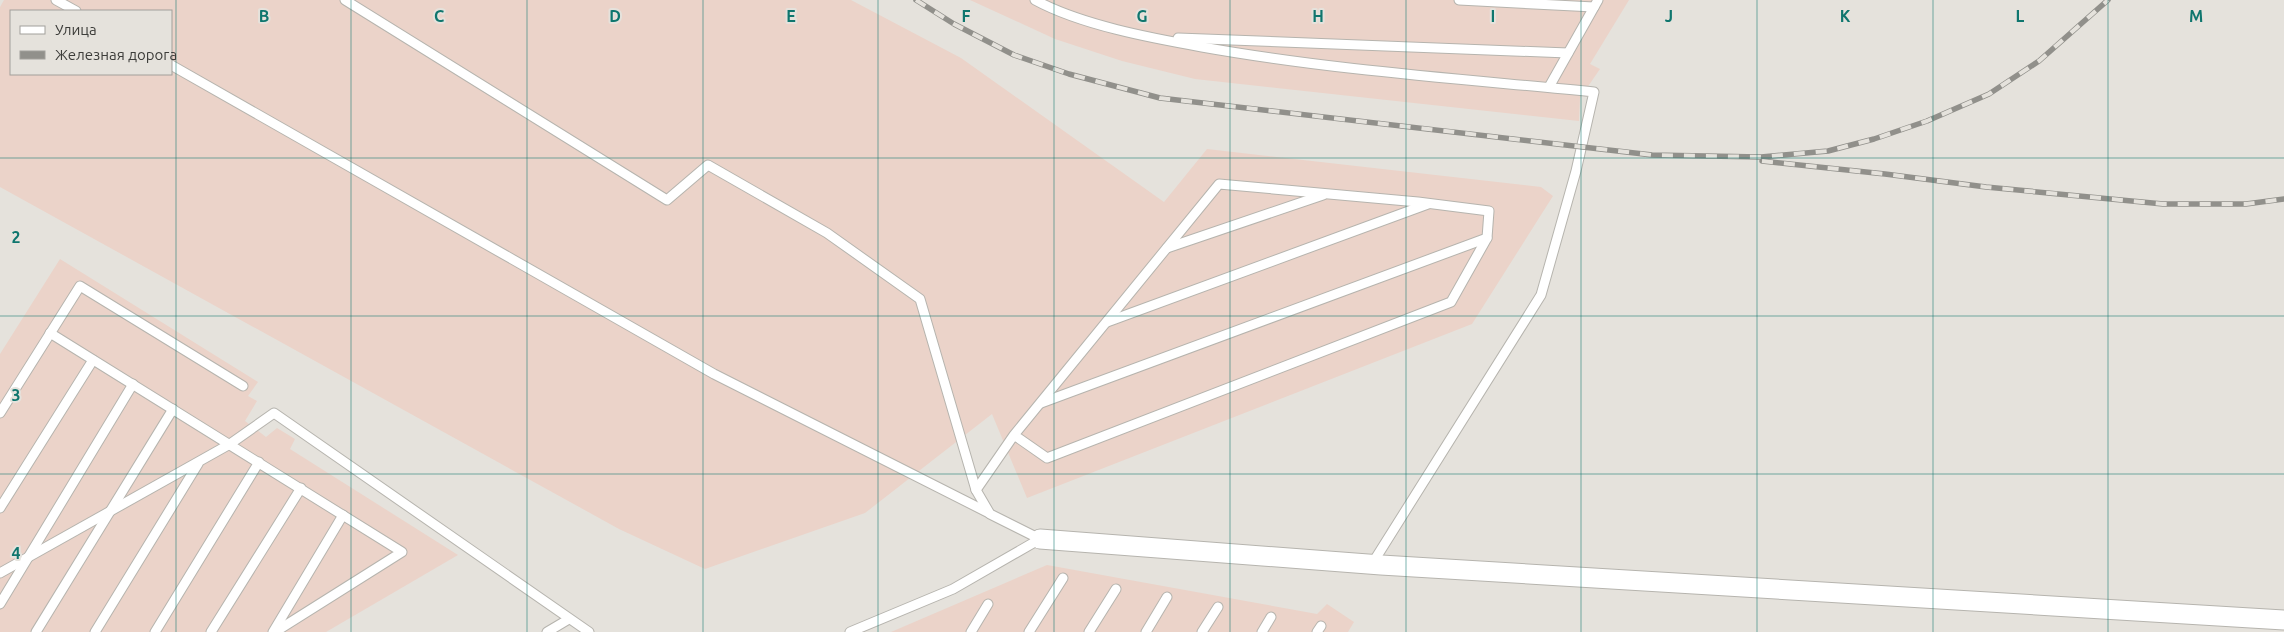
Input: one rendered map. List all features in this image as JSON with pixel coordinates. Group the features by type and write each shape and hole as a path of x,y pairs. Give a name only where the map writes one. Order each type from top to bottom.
{"street":[{"path":"1040,538 1372,564 2284,620"}],"lane":[{"path":"56,0 74,10"},
{"path":"344,0 667,200 708,165 827,233 920,299 976,490 990,514"},
{"path":"1035,0 1050,8 1142,37 1262,58 1594,92 1576,171 1541,295 1372,564"},
{"path":"1459,0 1596,4 1549,87"},
{"path":"1142,37 1568,53"},
{"path":"172,67 714,374 1040,538"},
{"path":"976,490 1014,435 1219,184 1431,203 1489,211 1486,238 1451,302 1047,458 1014,435"},
{"path":"1168,248 1328,194"},
{"path":"1106,323 1431,203"},
{"path":"1041,403 1486,238"},
{"path":"0,413 80,286 243,386"},
{"path":"50,333 402,552 274,632"},
{"path":"0,508 93,360"},
{"path":"0,604 133,384"},
{"path":"36,632 174,409"},
{"path":"0,573 230,444 274,414 589,632"},
{"path":"95,632 199,461"},
{"path":"155,632 259,462"},
{"path":"211,632 301,488"},
{"path":"274,632 343,515"},
{"path":"850,632 953,589 1040,538"},
{"path":"1029,632 1063,578"},
{"path":"1088,632 1116,589"},
{"path":"1146,632 1167,597"},
{"path":"971,632 988,604"},
{"path":"1202,632 1218,607"},
{"path":"1262,632 1271,617"},
{"path":"547,632 569,619"}],"shaded area":[{"path":"4,0 851,0 961,58 1164,202 1207,149 1541,187 1553,196 1472,324 1027,498 992,414 865,513 705,569 619,529 0,187 0,7"},
{"path":"970,0 1629,0 1590,64 1600,69 1580,98 1579,121 1195,79 1122,61 1055,39"},
{"path":"60,259 258,382 248,396 257,401 245,421 266,437 277,428 295,439 290,449 458,555 326,632 0,632 0,354"},
{"path":"1047,565 1317,614 1327,604 1354,622 1348,632 891,632"}],"railway":[{"path":"916,0 954,24 1014,55 1069,74 1160,98 1652,155 1761,157 1828,151 1874,139 1927,121 1989,94 2039,61 2108,0"},
{"path":"1762,161 1986,187 2163,204 2246,204 2284,199"}]}
